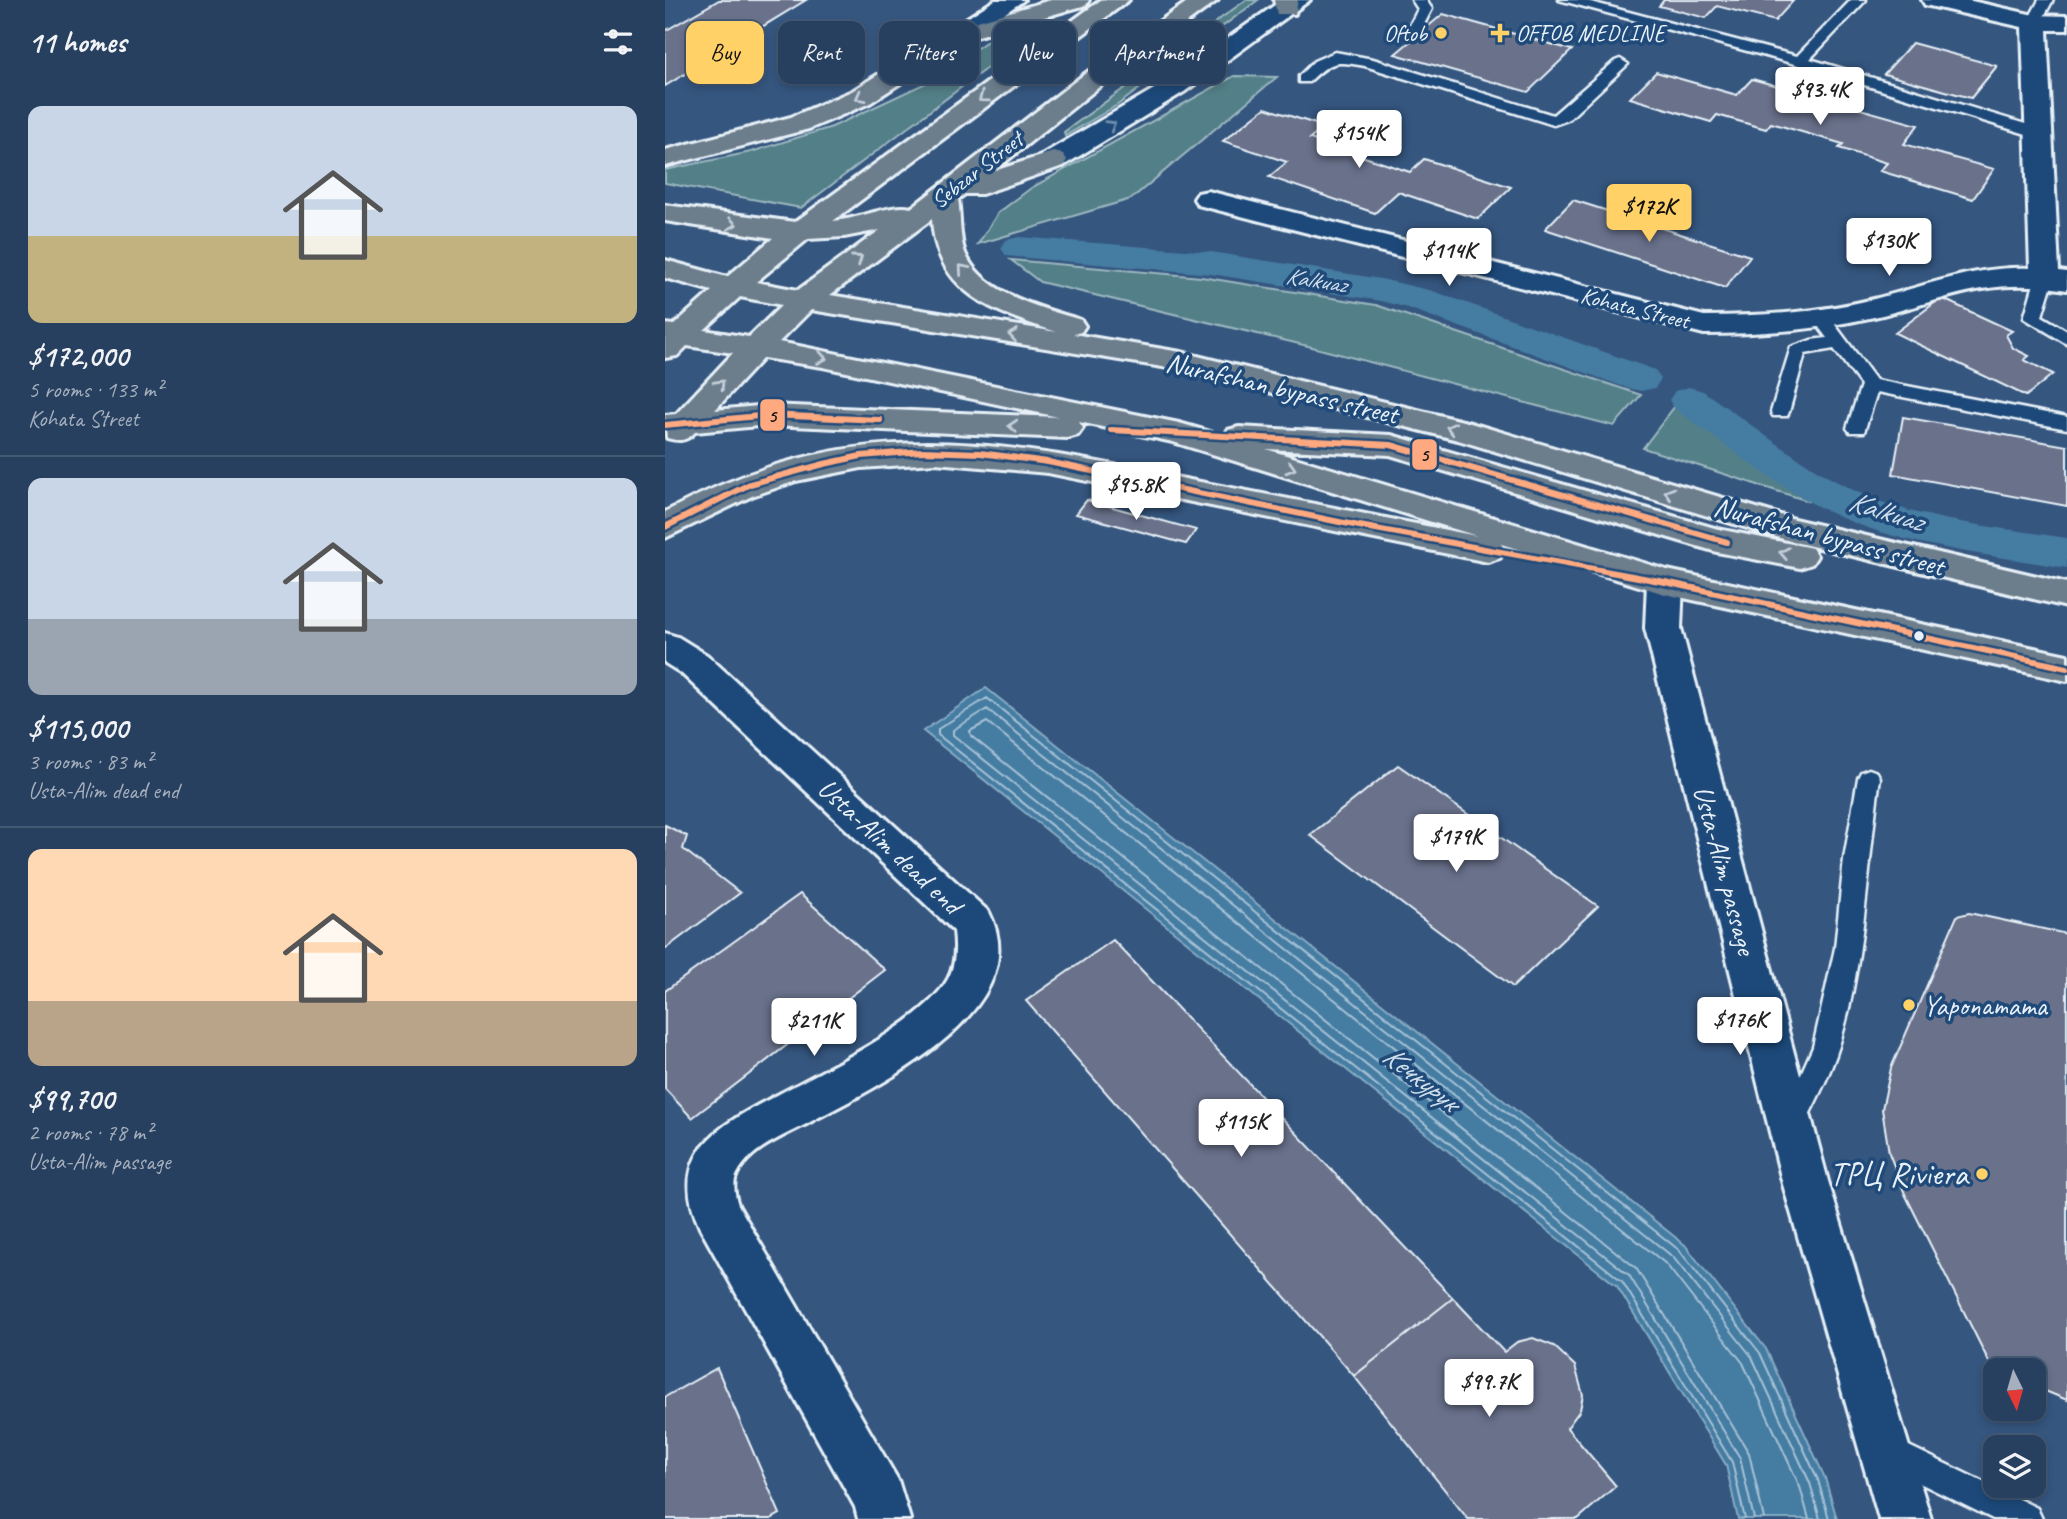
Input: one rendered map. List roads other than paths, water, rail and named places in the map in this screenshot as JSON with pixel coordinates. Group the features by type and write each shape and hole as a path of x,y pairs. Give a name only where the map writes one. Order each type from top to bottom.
{"main road":[{"path":"979,28 1077,0"},
{"name":"Sebzar Street","path":"670,340 799,232 1117,0"},
{"name":"Sebzar Street","path":"665,446 676,423 804,300 944,197 1095,78 1206,0"},
{"path":"665,158 775,131 833,110 881,84"},
{"path":"665,213 799,232 839,231 879,223 944,197 1053,160"},
{"path":"949,232 988,197 1053,160"},
{"path":"944,197 952,257 975,284 995,298 1055,321 1181,361"},
{"name":"Nurafshan bypass street","path":"665,269 732,287 804,300 1181,361 1467,432 1790,530 2067,595"},
{"path":"670,340 823,358 1179,433 1665,582"},
{"path":"676,423 769,415 1391,445 1717,540 2067,608"},
{"path":"665,527 750,484 824,464 861,456 922,451 980,453 1048,462 1354,525 1665,582 2067,668"}],"street":[{"path":"979,21 1012,0"},
{"path":"1934,0 2040,11 2067,23"},
{"name":"Sebzar Street","path":"1053,160 1175,87 1290,3"},
{"path":"2040,11 2039,133 2056,279"},
{"name":"Kohata Street","path":"1208,199 1704,325 1763,325 1821,318 1871,309 1968,281 2056,279"},
{"name":"Usta-Alim passage","path":"1665,582 1663,628 1805,1181 1905,1519"},
{"name":"Usta-Alim dead end","path":"665,646 694,664 974,924 979,948 972,973 960,996 940,1017 889,1054 741,1137 722,1155 713,1174 710,1194 717,1213 879,1499 884,1519"}],"lane":[{"path":"1416,27 1425,9 1419,0"},
{"path":"1566,0 1800,61 2039,133"},
{"path":"1800,61 1859,0"},
{"path":"1304,79 1319,64 1335,57 1346,58 1554,120 1562,117 1621,64"},
{"path":"2056,279 2033,318 2067,339"},
{"path":"1821,318 1870,385 2067,423"},
{"path":"1780,412 1797,351 1811,345 1839,343"},
{"path":"1857,428 1870,385"},
{"path":"1791,1124 1826,1047 1847,948 1856,859 1869,778"},
{"path":"1883,1449 2026,1519"}],"water":[{"name":"Кечкурук","path":"986,688 1685,1245 1766,1349 1825,1478 1837,1519 1738,1519 1726,1465 1617,1286 923,731"}],"waterway":[{"name":"Kalkuaz","path":"1019,248 1211,263 1381,290 1420,299 1641,379"},
{"name":"Kalkuaz","path":"1689,400 1801,477 1863,510 1919,527 2067,553"}],"place":[{"name":"Oftob","path":"1441,33"},
{"name":"OFFOB MEDLINE","path":"1500,33"},
{"name":"Yaponamama","path":"1909,1005"},
{"name":"ТРЦ Riviera","path":"1982,1174"}]}
